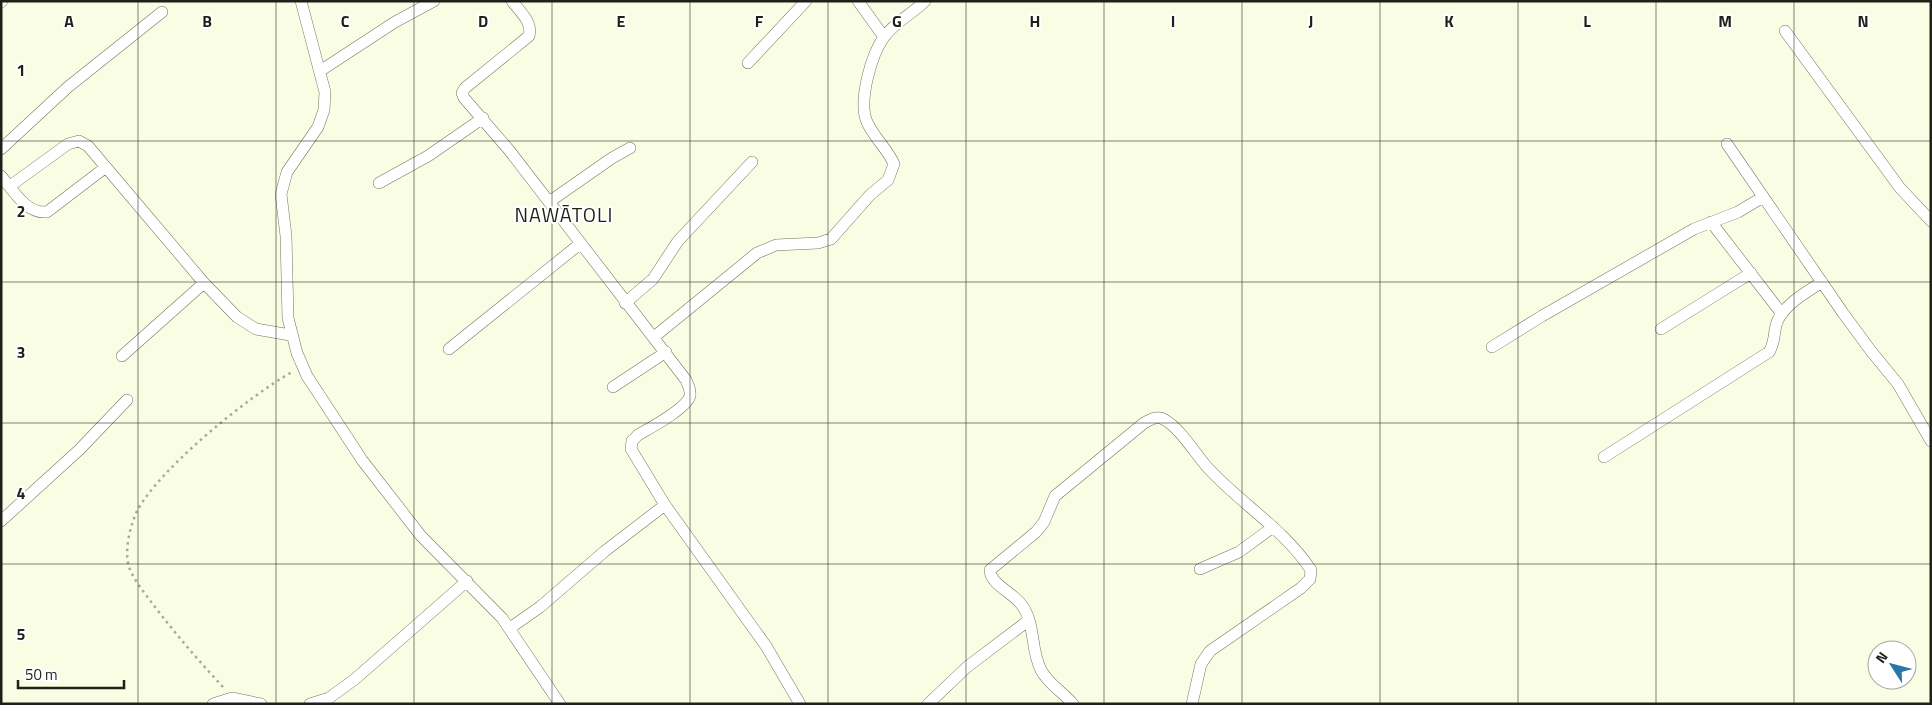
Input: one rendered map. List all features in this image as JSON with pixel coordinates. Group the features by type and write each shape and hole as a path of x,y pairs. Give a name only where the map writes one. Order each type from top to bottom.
{"street":[{"path":"301,1 325,92 324,110 318,127 287,172 282,194 290,335 303,366 362,460 383,489 421,536 467,581 510,628 560,704"},
{"path":"320,71 395,22 434,1"},
{"path":"512,1 528,21 531,29 529,36 481,74 462,93 468,103 483,118 581,243 625,303 666,352 690,388 690,396 676,411 632,441 631,449 665,506 766,646 800,704"},
{"path":"748,63 806,1"},
{"path":"858,1 884,37"},
{"path":"654,337 757,253 776,245 818,243 831,239 870,195 888,180 894,164 888,150 876,137 866,120 864,102 867,80 874,58 884,37 925,1"},
{"path":"1,149 68,87 162,12"},
{"path":"1785,31 1900,188 1931,221"},
{"path":"379,183 428,156 483,118"},
{"path":"10,186 68,144 79,141 88,146 204,283 236,317 256,329 290,335"},
{"path":"1727,144 1871,352 1898,384 1931,441"},
{"path":"549,202 612,158 630,148"},
{"path":"625,303 653,279 678,241 752,162"},
{"path":"1,176 29,208 37,213 47,212 106,167"},
{"path":"1492,347 1559,306 1694,229 1738,212 1763,197"},
{"path":"1711,222 1782,314"},
{"path":"449,349 581,243"},
{"path":"1661,329 1751,273"},
{"path":"1604,457 1769,352 1775,342 1774,330 1782,314 1791,304 1822,282"},
{"path":"122,356 204,283"},
{"path":"613,387 666,352"},
{"path":"1,521 79,450 127,400"},
{"path":"1073,704 1041,670 1029,620 1020,603 994,580 990,575 990,570 993,565 1036,532 1044,522 1055,496 1144,423 1154,418 1164,419 1209,469 1273,527 1311,570 1310,579 1210,651 1199,669 1192,704"},
{"path":"510,628 540,607 605,551 665,506"},
{"path":"1200,569 1239,552 1273,527"},
{"path":"310,704 331,701 467,581"},
{"path":"928,704 967,667 1029,620"},
{"path":"213,704 232,698 261,704"}],"path":[{"path":"232,698 192,654 142,589 130,568 127,556 130,532 137,512 152,489 185,456 235,411 278,380 303,366"}],"district":[{"name":"NAWĀTOLI","path":"564,215"}]}
